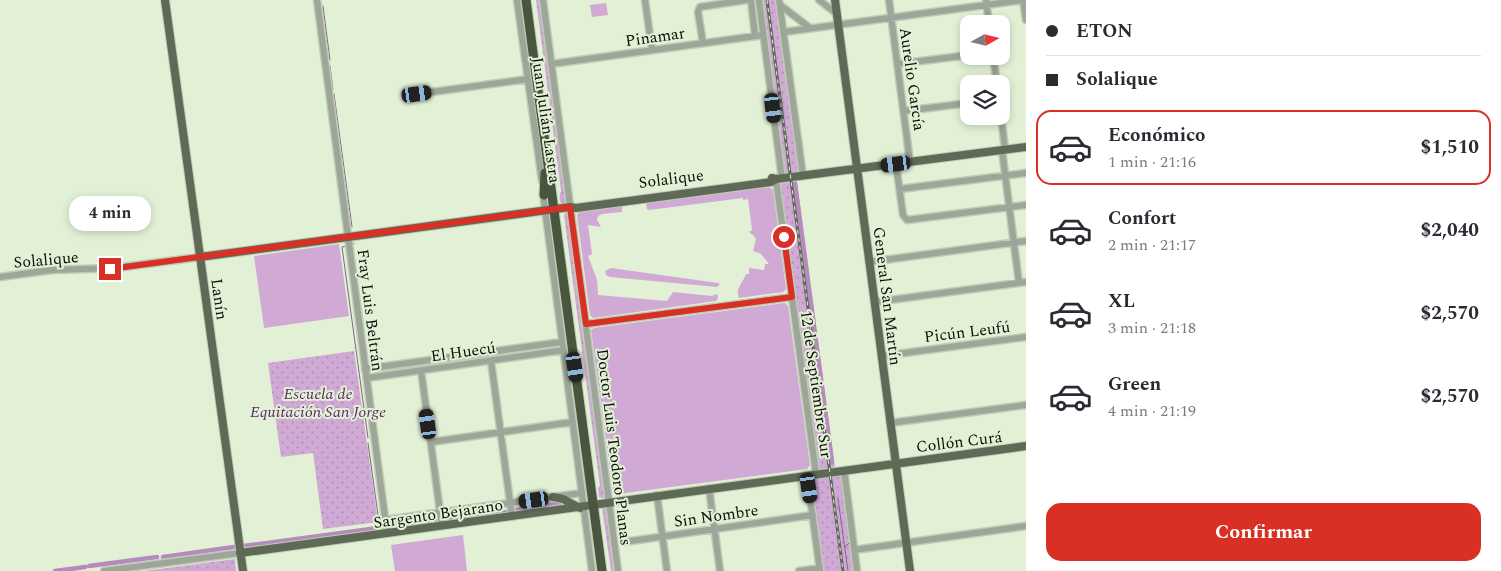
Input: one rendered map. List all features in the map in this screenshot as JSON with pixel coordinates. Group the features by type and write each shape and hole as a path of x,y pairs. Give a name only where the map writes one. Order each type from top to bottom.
{"highway":[{"path":"526,0 546,148 589,506 602,571"},
{"path":"531,0 553,209"},
{"path":"544,195 546,148"},
{"path":"589,506 607,571"}],"main road":[{"name":"Lanín","path":"165,0 243,571"},
{"name":"General San Martín","path":"835,0 910,571"},
{"name":"Solalique","path":"200,257 1026,147"},
{"name":"Collón Curá","path":"896,463 1026,446"},
{"name":"Sargento Bejarano","path":"240,553 896,463"},
{"path":"553,497 589,506"}],"street":[{"name":"Fray Luis Beltrán","path":"317,0 387,533"},
{"name":"Juan Julián Lastra","path":"518,0 544,195 553,209 562,342 582,494 589,506 592,571"},
{"name":"Doctor Luis Teodoro Planas","path":"543,0 618,571"},
{"path":"645,0 652,50"},
{"path":"702,43 698,12 700,7 746,0"},
{"path":"751,0 756,36"},
{"path":"759,0 779,179"},
{"path":"819,0 837,14"},
{"name":"Aurelio García","path":"889,0 910,162"},
{"path":"784,32 986,3 1023,0 1026,16"},
{"path":"780,2 810,28"},
{"path":"780,2 803,176"},
{"name":"Pinamar","path":"551,64 763,35"},
{"path":"897,64 960,56"},
{"path":"417,94 528,79"},
{"path":"904,111 960,104"},
{"path":"875,302 1023,282 1014,243 1009,207 1002,125"},
{"path":"896,164 905,220 1026,205"},
{"path":"900,189 1026,173"},
{"name":"12 de Septiembre Sur","path":"779,179 792,297 816,474"},
{"path":"869,262 1026,241"},
{"name":"Solalique","path":"0,277 56,270 115,268 200,257"},
{"path":"586,324 792,297"},
{"name":"Picún Leufú","path":"882,356 1026,337"},
{"name":"El Huecú","path":"365,369 562,342"},
{"name":"El Huecú","path":"366,378 564,350"},
{"path":"490,361 512,517"},
{"path":"421,370 442,526"},
{"path":"890,423 1026,405"},
{"path":"431,442 573,422"},
{"path":"844,470 857,571"},
{"name":"12 de Septiembre Sur","path":"807,475 820,570"},
{"path":"709,488 720,571"},
{"name":"Sargento Bejarano","path":"385,520 582,494"},
{"path":"657,496 667,571"},
{"name":"Sin Nombre","path":"624,542 813,515"},
{"path":"854,550 1026,526"},
{"name":"Sargento Bejarano","path":"104,571 240,553"},
{"path":"799,571 820,570"}],"green space":[{"path":"536,0 541,0 567,203 563,205 560,199 561,191"},
{"path":"760,0 777,0 798,173 784,173"},
{"path":"606,3 608,15 592,17 590,5"},
{"path":"797,181 835,468 821,470 818,469 780,186 783,183"},
{"path":"769,187 773,190 786,289 783,292 739,298 739,288 746,274 749,274 749,268 764,270 765,264 769,264 761,254 753,251 756,239 749,232 752,230 748,199 743,200 743,198 649,210 646,203"},
{"path":"622,206 622,212 598,216 597,220 601,227 588,225 592,254 588,256 597,280 598,295 667,301 673,292 712,296 717,294 718,298 716,301 593,318 590,315 577,215 579,212"},
{"path":"566,212 569,213 605,497 603,498 599,497 598,488 600,486 564,215"},
{"path":"549,216 551,216 589,499 587,500 586,500"},
{"path":"339,244 349,316 264,328 254,256"},
{"path":"611,268 720,284 717,287 610,277 606,275 605,271"},
{"path":"785,303 788,306 810,465 807,469 618,494 613,491 591,330 594,328"},
{"name":"Escuela de Equitación San Jorge","path":"354,351 378,522 323,529 313,453 281,457 268,363"},
{"path":"839,475 844,479 842,481 854,571 823,571 811,480"},
{"path":"606,506 616,571 611,571 602,508"},
{"path":"463,535 467,571 395,571 391,545"},
{"path":"235,559 236,571 144,571"}],"waterway":[{"path":"323,6 330,60"},
{"path":"330,66 333,89"},
{"path":"334,94 352,227"},
{"path":"795,184 832,462 829,463"},
{"path":"346,246 342,247 368,438"},
{"path":"368,443 379,522 373,529"},
{"path":"838,499 848,571"},
{"path":"515,510 561,503"},
{"path":"446,519 507,512"},
{"path":"393,526 437,520"},
{"path":"244,546 378,528"},
{"path":"845,547 849,543"},
{"path":"163,557 234,547"},
{"path":"89,566 157,557"},
{"path":"55,571 85,567"}],"railway":[{"path":"767,0 843,571"}],"route":[{"path":"110,269 570,207 586,324 792,297 784,237"}]}
